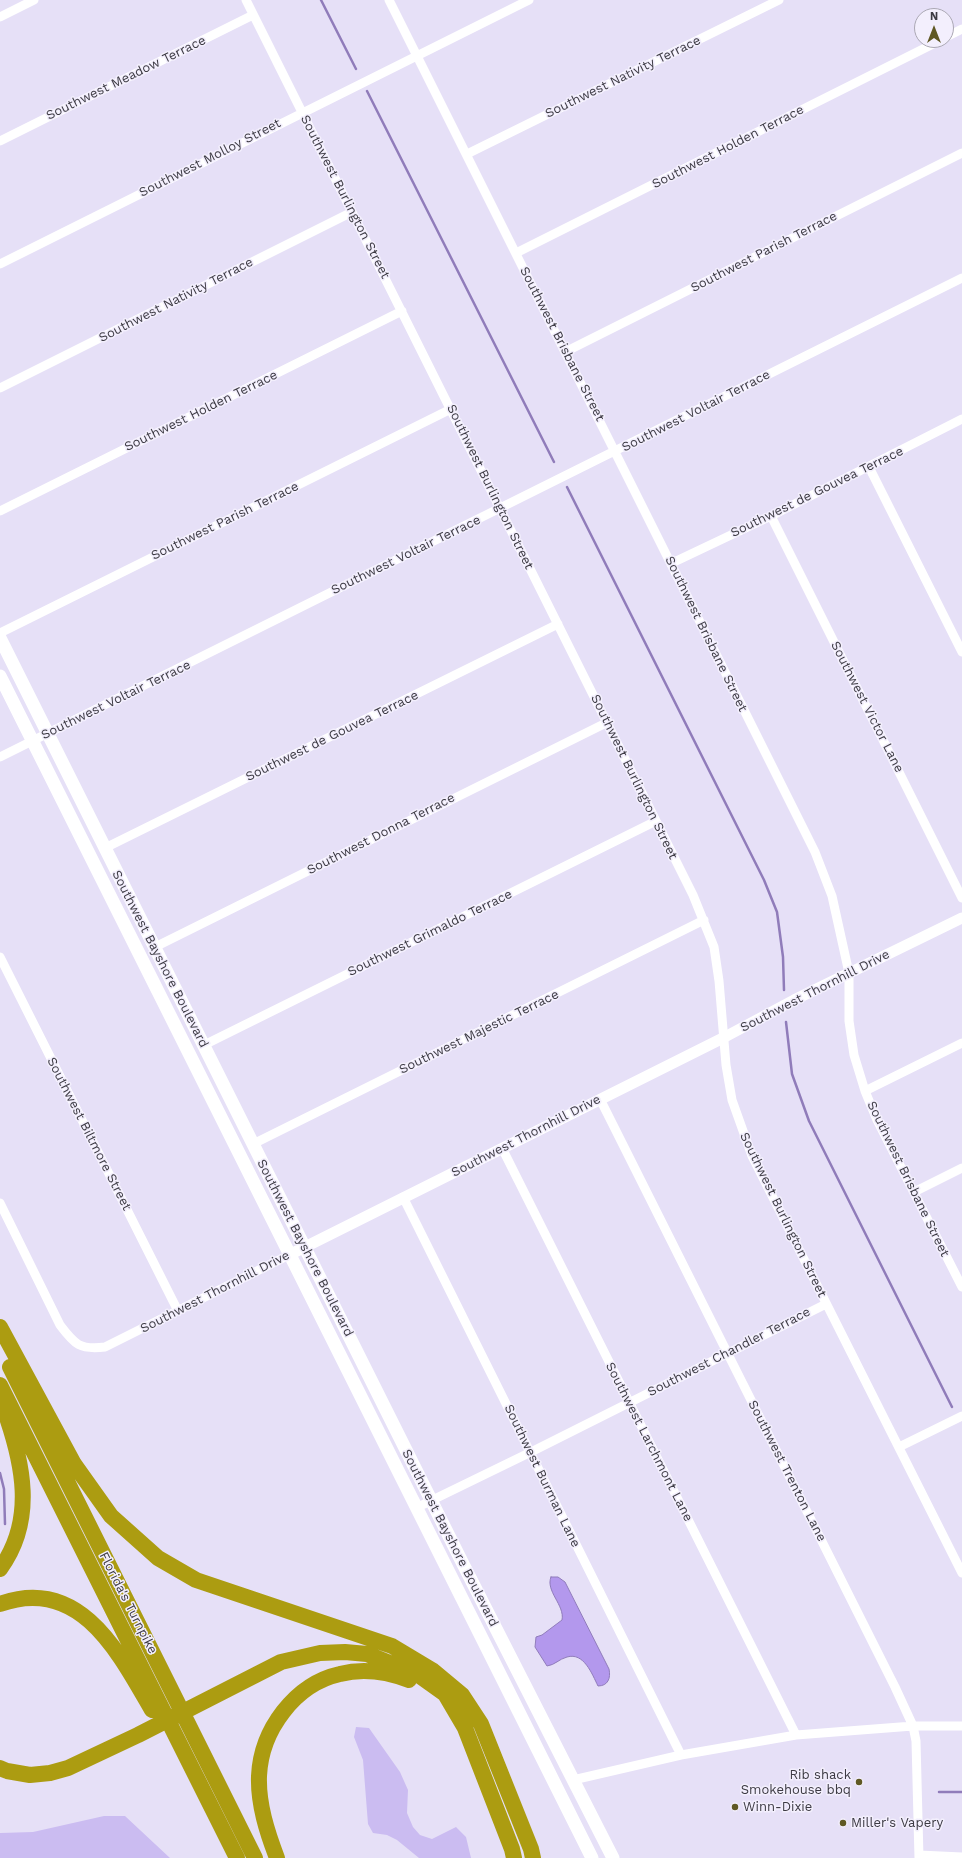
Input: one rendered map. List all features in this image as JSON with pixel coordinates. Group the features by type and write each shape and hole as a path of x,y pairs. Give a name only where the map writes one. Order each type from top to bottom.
{"highway":[{"path":"0,1327 74,1464 112,1516 158,1558 196,1580 392,1646 412,1656 432,1670 462,1695 481,1724 531,1849 533,1858"},
{"name":"Florida's Turnpike","path":"0,1348 255,1858"},
{"name":"Florida's Turnpike","path":"0,1385 236,1858"},
{"path":"0,1398 15,1441 23,1483 23,1506 17,1534 8,1558 0,1569"},
{"path":"0,1604 12,1600 29,1598 51,1599 68,1605 97,1626 128,1670 225,1835"},
{"path":"0,1768 7,1771 30,1775 50,1773 68,1768 275,1656 302,1647 344,1644 364,1646 412,1656"},
{"path":"205,1695 281,1662 320,1653 345,1652 367,1654 417,1674 445,1694 465,1728 512,1849 514,1858"},
{"path":"277,1858 264,1820 260,1799 259,1776 262,1754 278,1718 303,1692 320,1681 341,1674 379,1672 394,1674 413,1681 430,1691 453,1708"},
{"path":"0,1760 28,1766 44,1766 64,1760 136,1731"}],"main road":[{"name":"Southwest Bayshore Boulevard","path":"0,638 431,1500 613,1858"},
{"name":"Southwest Bayshore Boulevard","path":"0,676 288,1255 592,1858"},
{"path":"153,983 163,988 186,1036 192,1042 204,1045"},
{"path":"200,1076 208,1075 214,1079 236,1122 244,1125"},
{"path":"520,1717 529,1723 554,1772 562,1780 573,1780"},
{"path":"559,1795 569,1795 574,1798 591,1826 604,1840"}],"street":[{"path":"0,17 34,0"},
{"name":"Southwest Burlington Street","path":"246,0 608,722 693,895 714,947 719,981 723,1038 732,1100 752,1156 962,1573"},
{"name":"Southwest Brisbane Street","path":"389,0 672,563 815,852 832,896 849,973 850,1028 854,1056 865,1091 877,1120 962,1287"},
{"name":"Southwest Molloy Street","path":"0,264 302,112 417,56 514,3 529,0"},
{"name":"Southwest Nativity Terrace","path":"467,154 779,0"},
{"name":"Southwest Meadow Terrace","path":"0,141 253,15"},
{"name":"Southwest Holden Terrace","path":"516,253 925,48"},
{"name":"Southwest Parish Terrace","path":"566,352 962,153"},
{"name":"Southwest Nativity Terrace","path":"0,388 352,212"},
{"name":"Southwest Voltair Terrace","path":"0,757 962,278"},
{"name":"Southwest Holden Terrace","path":"0,511 402,311"},
{"name":"Southwest Parish Terrace","path":"0,634 451,409"},
{"name":"Southwest de Gouvea Terrace","path":"672,563 771,516 962,419"},
{"path":"869,467 962,652"},
{"name":"Southwest Victor Lane","path":"771,516 962,898"},
{"name":"Southwest de Gouvea Terrace","path":"105,848 558,624"},
{"name":"Southwest Donna Terrace","path":"155,947 608,722"},
{"name":"Southwest Grimaldo Terrace","path":"204,1045 656,821"},
{"name":"Southwest Thornhill Drive","path":"0,1203 60,1325 71,1340 88,1349 105,1347 723,1038 794,1000 962,918"},
{"name":"Southwest Majestic Terrace","path":"253,1144 704,920"},
{"name":"Southwest Biltmore Street","path":"0,957 178,1311"},
{"path":"865,1091 962,1043"},
{"name":"Southwest Trenton Lane","path":"600,1099 891,1679 913,1726 916,1741 919,1856"},
{"name":"Southwest Larchmont Lane","path":"502,1148 796,1735"},
{"path":"914,1192 962,1168"},
{"name":"Southwest Burman Lane","path":"403,1197 681,1755"},
{"name":"Southwest Chandler Terrace","path":"416,1508 826,1304"},
{"path":"899,1447 962,1416"},
{"path":"573,1780 681,1755 796,1735 913,1726 962,1726"},
{"path":"919,1856 962,1857"}],"shaded area":[{"path":"551,1577 558,1577 565,1582 609,1669 610,1675 608,1681 604,1685 598,1686 587,1665 578,1658 573,1656 567,1657 547,1666 535,1647 536,1637 542,1635 562,1620 561,1609 551,1588"},
{"path":"356,1727 369,1728 400,1772 408,1790 407,1813 413,1827 420,1835 432,1839 456,1827 466,1837 471,1858 419,1858 397,1840 387,1835 373,1833 368,1824 363,1760 354,1737"},
{"path":"104,1816 125,1816 170,1858 0,1858 0,1833 33,1832"}],"waterway":[{"path":"321,0 356,69"},
{"path":"367,91 554,462"},
{"path":"567,487 764,880 777,912 783,957 784,990"},
{"path":"786,1022 792,1074 809,1121 952,1407"},
{"path":"0,1473 4,1489 5,1524"},
{"path":"939,1792 962,1792"}],"place":[{"name":"Rib shack Smokehouse bbq","path":"859,1782"},
{"name":"Winn-Dixie","path":"735,1807"},
{"name":"Miller's Vapery","path":"843,1823"}]}
